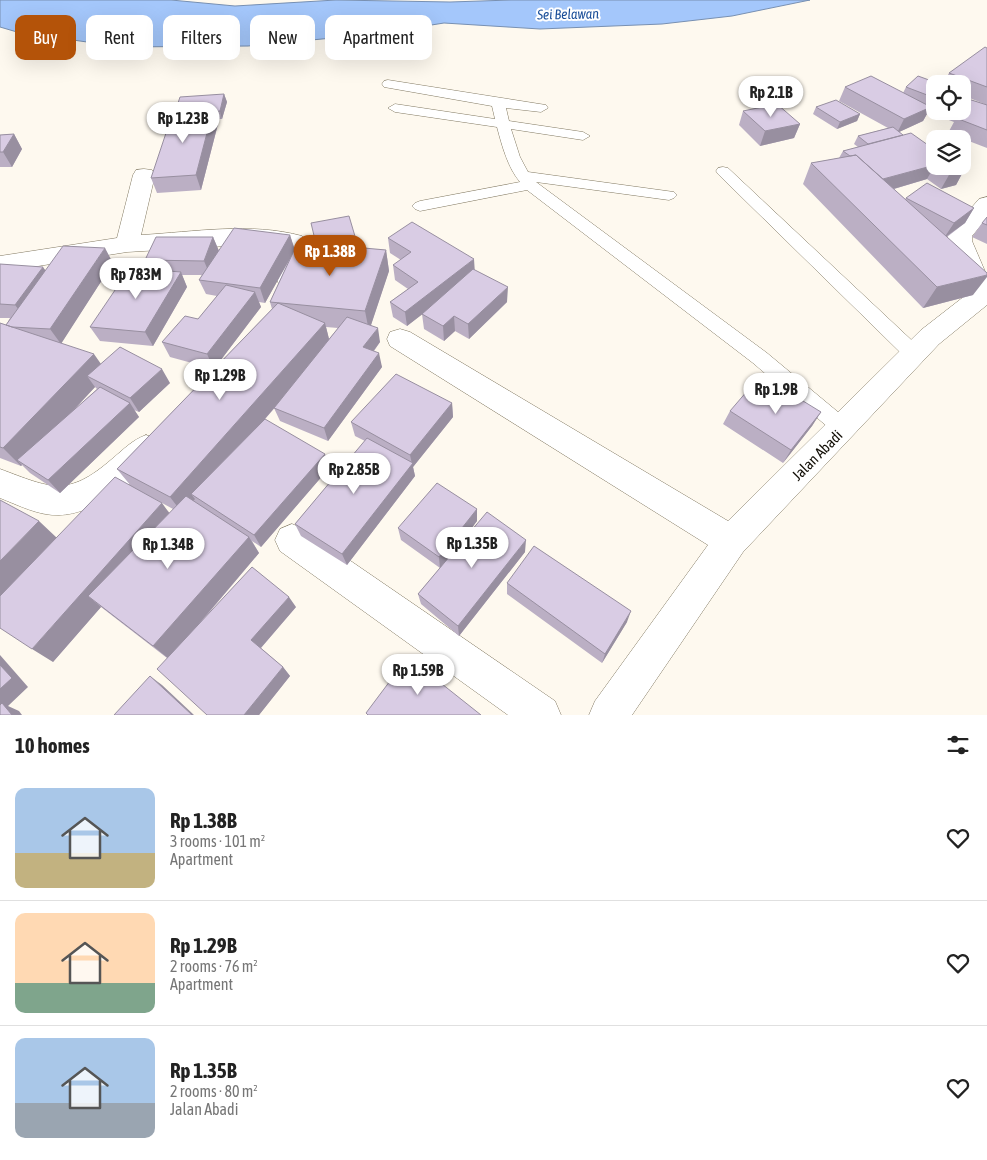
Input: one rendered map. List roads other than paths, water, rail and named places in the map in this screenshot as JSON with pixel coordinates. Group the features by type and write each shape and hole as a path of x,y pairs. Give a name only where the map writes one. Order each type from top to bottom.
{"street":[{"path":"127,244 144,175"},
{"name":"Jalan Abadi","path":"609,715 731,541 844,428 930,337 978,299 979,287 960,241 960,235 987,204"},
{"path":"0,264 127,244 244,237 279,238 294,242 301,256 280,299"},
{"path":"400,338 731,541"},
{"path":"0,483 35,496 59,501 83,495 107,484 165,430"},
{"path":"292,540 540,715"}],"lane":[{"path":"388,84 498,103 541,108"},
{"path":"498,103 513,159 526,180 760,358 844,428"},
{"path":"395,108 583,136"},
{"path":"723,171 914,354"},
{"path":"420,206 526,180 669,195"}],"water":[{"name":"Sei Belawan","path":"0,0 171,0 235,6 336,0 450,2 511,0 810,0 732,16 662,24 540,29 444,23 432,25 432,15 325,15 325,39 315,40 315,15 250,15 250,46 248,46 240,46 240,15 163,15 163,47 153,47 153,15 86,15 86,42 76,40 76,15 15,15 15,31 0,27"}]}
